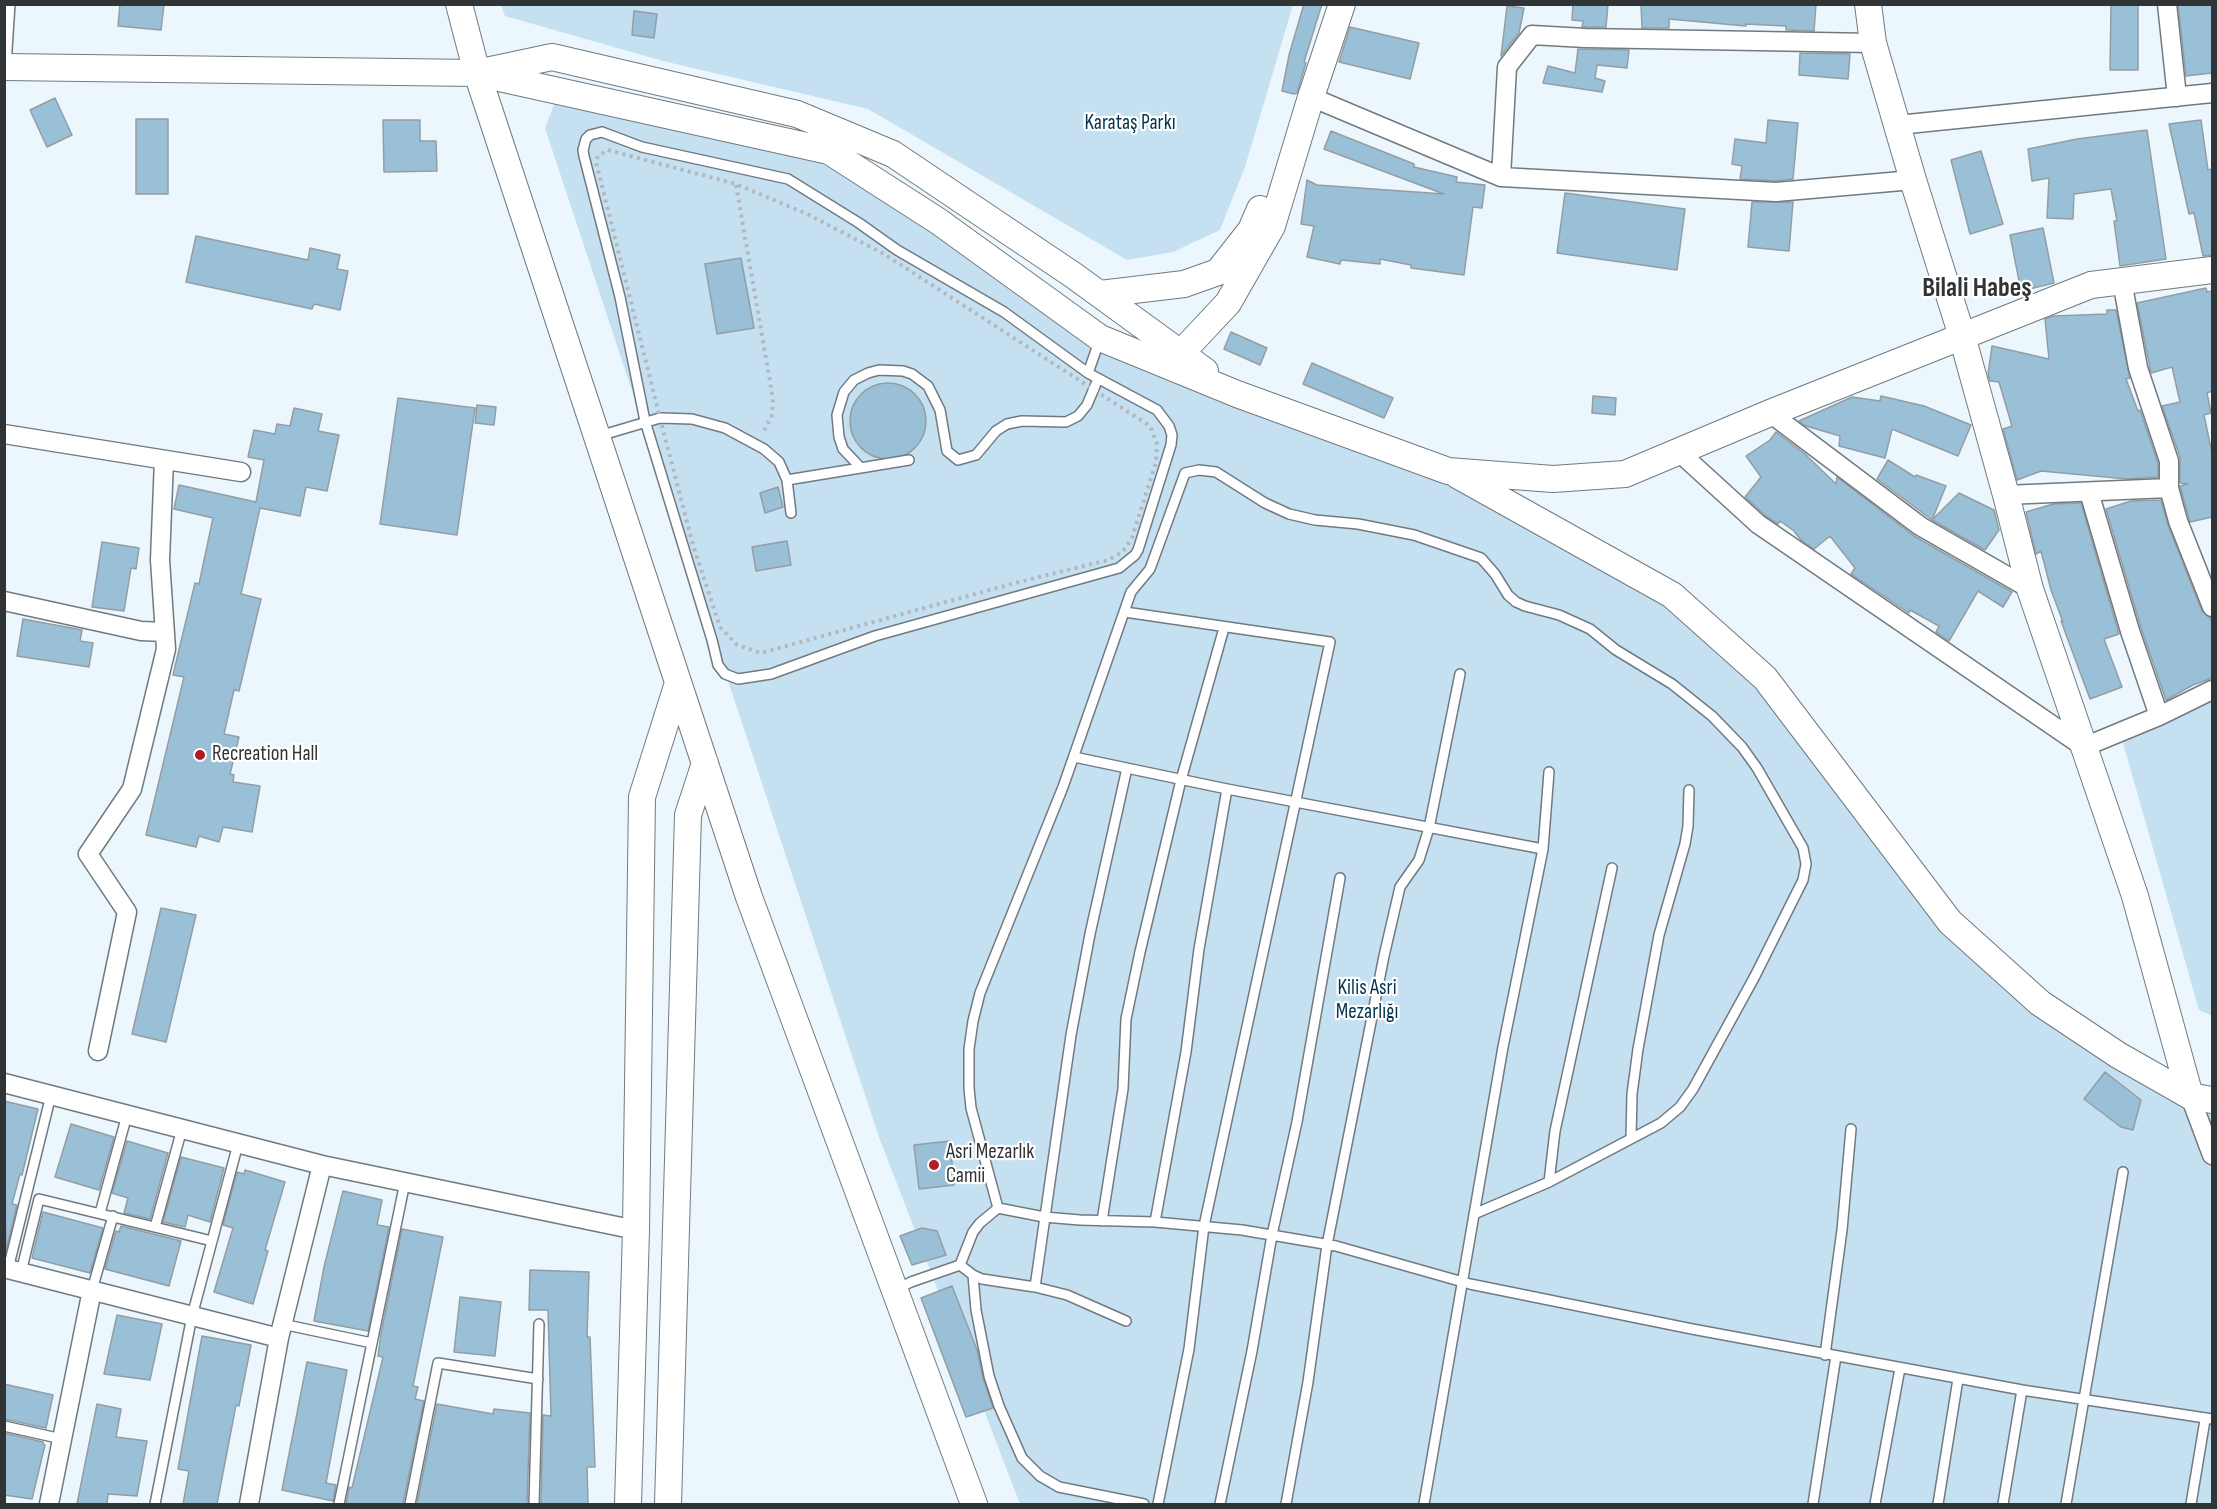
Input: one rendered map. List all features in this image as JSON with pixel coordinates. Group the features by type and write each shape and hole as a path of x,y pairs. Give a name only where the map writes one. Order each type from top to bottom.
{"street":[{"path":"459,4 477,73 749,897 974,1504"},
{"path":"1176,360 1228,303 1272,226 1342,4"},
{"path":"1868,4 1873,43 1962,336 2030,589 2201,1098 2212,1155"},
{"path":"2167,4 2177,98"},
{"path":"1501,177 1507,68 1532,35 1596,39 1873,43"},
{"path":"477,73 552,57 797,114 893,154 1100,294 1176,360 1238,394 1448,471 1672,595 1765,678 1950,922 2040,1003 2118,1055 2201,1098"},
{"path":"5,67 477,73 829,151 938,222 1100,338 1176,360"},
{"path":"1898,125 2212,93"},
{"path":"1100,294 1184,284 1218,272 1251,230 1311,97"},
{"path":"1311,97 1501,177 1776,192 1913,180"},
{"path":"1448,471 1553,479 1625,474 1770,413 2091,285 2212,270"},
{"path":"2122,281 2138,368 2169,461 2169,488 2178,521 2212,607"},
{"path":"1770,413 1920,526 2030,589"},
{"path":"4,434 241,472"},
{"path":"1679,452 1758,524 2084,747"},
{"path":"98,1052 127,912 88,854 132,789 166,649 160,560 164,459"},
{"path":"2006,495 2169,488"},
{"path":"2089,492 2130,631 2159,716"},
{"path":"4,601 141,631 165,632"},
{"path":"628,1504 636,1230 642,797 678,683"},
{"path":"2084,747 2159,716 2212,690"},
{"path":"668,1504 688,815 705,763"},
{"path":"4,1083 322,1166 636,1230"},
{"path":"249,1504 280,1331 322,1166"},
{"path":"11,1269 192,1316 280,1331"},
{"path":"49,1504 92,1290"}],"lane":[{"path":"5,67 10,4"},
{"path":"596,133 607,134 642,147 788,179 897,250 1004,312 1088,374 1157,410 1164,418 1172,435 1171,445 1138,550 1126,564 1065,584 875,636 771,674 738,679 724,674 718,666 645,421 620,297 583,150 586,139 596,133"},
{"path":"1088,374 1100,338"},
{"path":"860,466 843,449 838,437 837,415 844,392 854,380 868,373 879,370 903,371 912,374 928,386 940,410 947,451 958,460 975,455 996,431 1007,424 1022,421 1066,422 1078,416 1087,405 1098,379"},
{"path":"597,437 645,421 675,418 709,422 725,428 764,449 778,462 788,480 791,513"},
{"path":"788,480 860,466 909,460"},
{"path":"998,1208 971,1108 969,1068 973,1021 990,966 1074,757 1131,592 1150,569 1185,473 1208,470 1216,472 1265,503 1289,514 1315,520 1358,524 1414,536 1446,544 1481,558 1495,574 1508,595 1516,602 1559,615 1590,629 1616,650 1672,684 1724,728 1757,768 1803,848 1806,864 1803,880 1755,976 1687,1099 1672,1115 1631,1138 1549,1182 1474,1215"},
{"path":"1125,612 1330,642 1204,1226 1189,1350 1158,1504"},
{"path":"1102,1221 1123,1089 1126,1019 1181,780 1224,628"},
{"path":"1286,1504 1308,1382 1327,1245 1384,956 1400,887 1419,860 1429,828 1460,674"},
{"path":"1074,757 1181,780 1543,849"},
{"path":"1035,1287 1077,1002 1096,903 1127,768"},
{"path":"1424,1504 1503,1047 1543,849 1549,772"},
{"path":"1155,1222 1186,1052 1199,949 1227,789"},
{"path":"1631,1138 1632,1094 1638,1049 1659,935 1685,844 1689,790"},
{"path":"1549,1182 1556,1131 1612,868"},
{"path":"1220,1504 1252,1351 1272,1235 1297,1122 1340,878"},
{"path":"11,1269 51,1095"},
{"path":"100,1213 127,1114"},
{"path":"155,1227 182,1129"},
{"path":"1826,1355 1842,1230 1851,1129"},
{"path":"155,1504 192,1316 238,1144"},
{"path":"2066,1504 2123,1172"},
{"path":"339,1504 405,1182"},
{"path":"11,1269 39,1198 212,1240"},
{"path":"998,1208 1044,1217 1155,1222 1272,1235 1327,1245 1463,1282 1826,1355 2022,1390 2209,1419 2191,1504"},
{"path":"894,1290 960,1265 973,1232 998,1208"},
{"path":"92,1290 113,1216"},
{"path":"960,1265 973,1275 993,1281 1035,1287 1067,1295 1126,1321"},
{"path":"973,1275 976,1310 989,1376 999,1406 1022,1458 1040,1476 1059,1487 1144,1504"},
{"path":"534,1504 539,1324"},
{"path":"280,1331 372,1343"},
{"path":"1813,1504 1836,1356"},
{"path":"410,1504 438,1363 538,1379"},
{"path":"1875,1504 1900,1368"},
{"path":"1938,1504 1958,1379"},
{"path":"2003,1504 2022,1390"},
{"path":"4,1426 62,1439"}],"path":[{"path":"736,184 773,407 770,421 755,444"}],"green space":[{"name":"Karataş Parkı","path":"501,5 1293,5 1245,167 1220,230 1173,252 1127,260 868,109 663,61 505,16"},
{"name":"Kilis Asri Mezarlığı","path":"562,84 834,153 1114,343 1362,431 1676,597 1769,680 1955,924 2183,1105 2212,1115 2212,1504 1020,1504 879,1137 545,128"},
{"path":"2212,698 2212,1016 2199,1010 2121,736"}],"building":[{"path":"120,4 164,4 161,30 118,26"},
{"path":"1304,4 1322,4 1297,93 1294,94 1282,91 1289,55"},
{"path":"1573,4 1608,4 1606,27 1582,27 1583,21 1572,20"},
{"path":"1641,4 1816,4 1814,31 1786,30 1786,26 1746,24 1746,26 1669,19 1669,28 1642,28"},
{"path":"2111,4 2138,4 2138,70 2110,70"},
{"path":"2178,4 2212,4 2212,73 2186,76"},
{"path":"1507,6 1524,8 1519,33 1501,56"},
{"path":"634,11 657,14 654,38 632,35"},
{"path":"1350,27 1419,43 1410,79 1339,62"},
{"path":"1578,49 1629,50 1627,68 1597,65 1595,78 1605,81 1602,92 1543,83 1548,66 1575,73"},
{"path":"1800,53 1850,54 1848,79 1799,75"},
{"path":"55,98 72,135 47,147 30,110"},
{"path":"136,119 168,119 168,194 136,194"},
{"path":"383,120 420,120 420,141 436,141 437,171 384,172"},
{"path":"1768,120 1798,123 1793,179 1776,181 1740,179 1742,166 1732,164 1735,139 1766,143"},
{"path":"2201,120 2208,170 2212,169 2212,255 2203,256 2194,213 2189,214 2169,124"},
{"path":"2147,130 2166,259 2120,266 2114,221 2117,221 2111,189 2074,194 2073,219 2047,218 2049,178 2032,181 2028,149 2077,139"},
{"path":"1331,131 1414,164 1414,167 1457,177 1456,182 1485,185 1482,208 1473,207 1464,275 1411,268 1411,265 1380,259 1380,264 1341,260 1340,264 1307,257 1314,226 1301,224 1307,180 1317,185 1444,194 1324,149"},
{"path":"1981,151 2003,224 1970,234 1951,160"},
{"path":"1565,193 1685,209 1677,270 1557,253"},
{"path":"1752,202 1793,202 1789,251 1748,247"},
{"path":"2043,228 2054,283 2021,291 2010,235"},
{"path":"196,236 308,260 310,248 340,255 337,269 348,271 340,310 314,304 312,309 186,282"},
{"path":"741,258 754,328 717,334 705,264"},
{"path":"2206,288 2207,292 2212,291 2212,391 2207,393 2211,413 2204,415 2212,453 2212,517 2190,522 2180,486 2188,484 2180,483 2180,457 2162,406 2180,402 2172,367 2151,373 2137,303"},
{"path":"2107,310 2116,310 2130,378 2126,379 2138,411 2140,410 2158,463 2158,477 2127,479 2041,471 2017,480 2003,429 2012,426 1999,382 1990,381 1988,374 1992,346 2049,359 2045,319 2053,316 2107,314"},
{"path":"1231,332 1267,348 1260,365 1224,349"},
{"path":"1312,363 1393,398 1384,418 1303,384"},
{"path":"888,383 903,386 915,394 923,406 926,421 923,436 915,448 903,456 888,459 873,456 861,448 853,436 850,421 853,406 861,394 873,386"},
{"path":"1593,396 1616,398 1615,415 1592,413"},
{"path":"1881,396 1924,406 1971,425 1958,456 1892,429 1885,458 1839,446 1840,436 1806,426 1799,421 1852,397 1880,401"},
{"path":"398,398 475,408 457,535 380,524"},
{"path":"477,405 496,407 494,425 475,423"},
{"path":"294,408 322,414 318,431 339,435 327,491 306,487 300,516 260,508 241,594 261,599 239,691 234,690 224,734 239,737 230,774 234,775 233,782 260,786 252,832 223,827 219,842 199,836 196,847 146,835 184,677 173,675 195,583 199,584 213,518 174,509 179,485 256,502 264,460 248,457 254,430 275,434 277,424 290,426"},
{"path":"1776,432 1805,454 1836,484 1837,477 1914,536 2012,592 2003,607 1978,591 1949,641 1936,632 1939,626 1910,610 1909,613 1851,574 1855,568 1830,536 1814,549 1780,521 1778,524 1767,517 1745,497 1761,477 1746,456 1770,440"},
{"path":"1888,460 1915,477 1916,475 1946,486 1932,520 1877,479"},
{"path":"778,487 783,507 765,513 760,493"},
{"path":"1959,493 1994,510 1999,530 1985,550 1932,520"},
{"path":"2161,500 2168,525 2202,611 2212,623 2212,678 2193,685 2166,700 2141,628 2106,509 2131,501"},
{"path":"2081,503 2119,634 2104,639 2122,687 2090,699 2061,621 2063,622 2051,590 2041,551 2036,554 2026,512 2053,504"},
{"path":"787,541 791,565 756,571 752,547"},
{"path":"102,542 139,548 136,569 131,568 124,611 92,607"},
{"path":"23,619 82,630 80,641 93,643 89,667 17,656"},
{"path":"161,908 196,915 166,1042 132,1034"},
{"path":"2105,1072 2141,1100 2133,1130 2121,1127 2084,1099"},
{"path":"4,1101 38,1109 22,1175 20,1174 12,1204 17,1205 6,1251"},
{"path":"71,1124 114,1137 99,1190 55,1177"},
{"path":"127,1141 168,1153 150,1219 124,1213 128,1198 112,1193"},
{"name":"Asri Mezarlık Camii","path":"950,1141 954,1185 919,1189 914,1145"},
{"path":"181,1157 224,1168 210,1222 188,1215 185,1227 163,1222"},
{"path":"245,1170 285,1182 265,1250 268,1251 253,1304 214,1292 233,1228 223,1225 237,1172 244,1174"},
{"path":"343,1191 382,1200 377,1225 389,1227 368,1331 314,1321 324,1267"},
{"path":"43,1212 103,1228 90,1273 32,1258"},
{"path":"121,1226 181,1241 169,1286 105,1269 116,1231 119,1232"},
{"path":"922,1228 937,1231 946,1255 912,1265 900,1236"},
{"path":"402,1229 443,1237 413,1386 418,1387 415,1399 424,1401 403,1504 346,1504 349,1487 352,1488 383,1357 378,1356 381,1334"},
{"path":"530,1270 589,1272 587,1337 590,1337 595,1467 587,1467 588,1504 541,1504 543,1415 551,1416 548,1310 529,1310"},
{"path":"952,1286 977,1350 993,1408 966,1417 921,1298"},
{"path":"460,1297 501,1302 495,1356 454,1352"},
{"path":"117,1315 162,1324 150,1380 104,1374"},
{"path":"202,1336 251,1345 239,1406 236,1405 217,1504 183,1504 189,1471 178,1469"},
{"path":"307,1362 347,1370 326,1483 336,1485 333,1501 282,1490"},
{"path":"4,1384 53,1395 46,1428 4,1419"},
{"path":"97,1404 121,1409 116,1437 147,1441 137,1496 108,1494 107,1504 77,1504"},
{"path":"437,1404 493,1414 494,1409 530,1413 527,1504 417,1504"},
{"path":"4,1433 43,1442 45,1445 32,1499 4,1495"}],"place":[{"name":"Recreation Hall","path":"200,755"},
{"name":"Asri Mezarlık Camii","path":"934,1165"}],"district":[{"name":"Bilali Habeş","path":"1977,289"}]}
